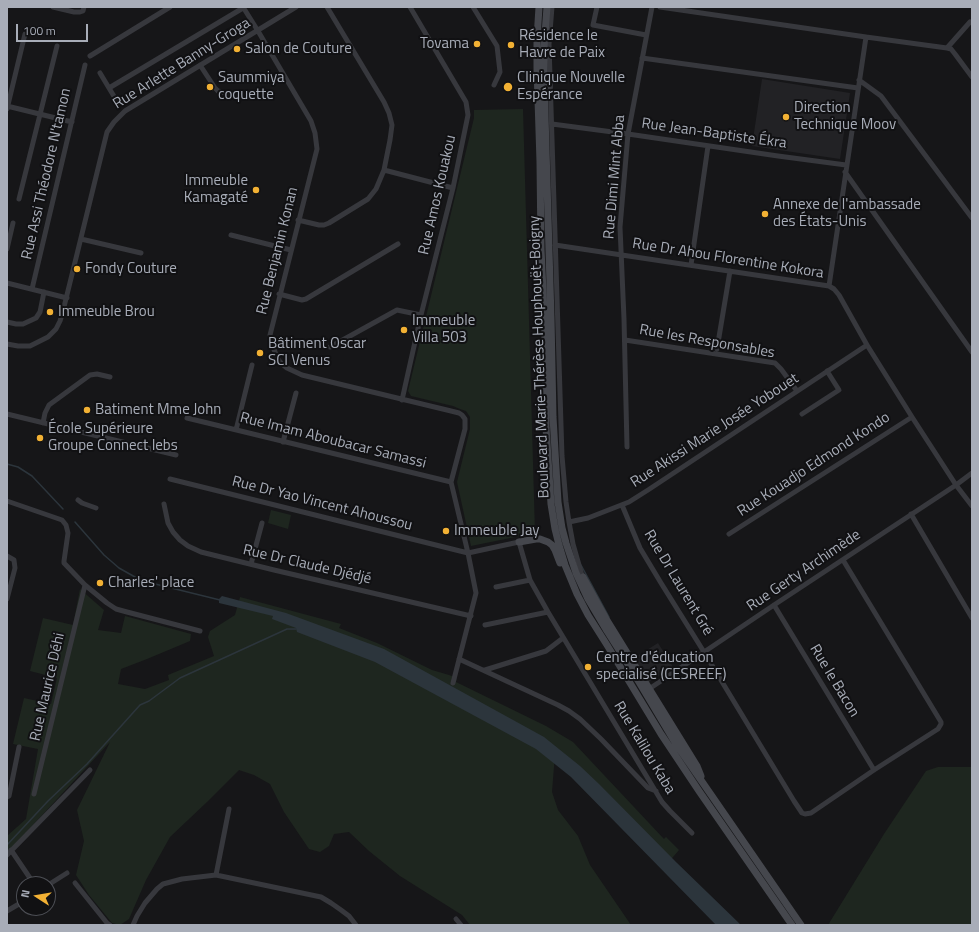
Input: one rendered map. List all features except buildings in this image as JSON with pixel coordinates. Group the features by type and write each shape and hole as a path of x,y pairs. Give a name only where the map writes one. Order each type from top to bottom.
{"main road":[{"name":"Boulevard Marie-Thérèse Houphouët-Boigny","path":"540,7 537,39 537,68 541,249 547,454 551,504 555,529 565,565 577,594 588,615 661,734 792,925"},
{"name":"Boulevard Marie-Thérèse Houphouët-Boigny","path":"547,7 544,47 544,81 553,417 560,516 566,543 588,599 676,744 801,925"},
{"path":"519,542 536,539 550,544 555,550 569,585 577,594"},
{"path":"583,577 605,617 698,766 706,787"}],"street":[{"path":"54,7 80,12 83,11 84,7"},
{"path":"90,56 170,7"},
{"name":"Rue Arlette Banny-Groga","path":"7,344 30,346 48,337 56,329 60,321 82,239 107,132 114,122 125,111 296,7"},
{"path":"298,220 318,225 328,223 368,199 376,189 384,170 390,140 392,125 384,102 327,7"},
{"name":"Rue Amos Kouakou","path":"402,400 453,188 468,115 466,102 410,7"},
{"path":"473,7 498,46 500,72 494,85"},
{"path":"552,7 549,44 553,125 555,246 562,456 566,502 573,544 586,586 588,599"},
{"path":"597,7 593,24 646,35"},
{"name":"Rue Dimi Mint Abba","path":"627,447 625,340 620,227 628,134 652,7"},
{"path":"660,7 947,48 955,54 972,76"},
{"path":"109,88 243,8"},
{"name":"Rue Benjamin Konan","path":"243,8 258,30 311,122 315,133 317,149 279,294 270,335 277,357 287,368 302,374 459,413 464,417 466,422 451,482"},
{"path":"947,48 970,22"},
{"path":"25,34 7,107 72,122"},
{"path":"829,286 866,37"},
{"path":"19,199 57,46"},
{"path":"642,58 858,88"},
{"name":"Rue Assi Théodore N'tamon","path":"32,289 86,65"},
{"path":"200,65 218,91 245,98"},
{"path":"100,73 118,103"},
{"path":"859,80 881,96 972,218"},
{"name":"Rue Jean-Baptiste Ékra","path":"553,125 628,134 846,165"},
{"path":"691,265 708,146"},
{"path":"384,170 453,188"},
{"path":"845,172 972,352"},
{"path":"7,249 13,223"},
{"path":"231,235 291,250"},
{"path":"82,239 141,253"},
{"path":"279,294 302,300 306,299 398,244"},
{"name":"Rue Dr Ahou Florentine Kokora","path":"555,246 829,286 834,289 912,417 956,485 972,506"},
{"path":"717,349 730,271"},
{"path":"7,283 67,298"},
{"path":"7,322 23,324 36,318 40,312 44,292"},
{"path":"330,347 397,310 422,315"},
{"name":"Rue les Responsables","path":"625,340 775,364 781,369 797,392"},
{"name":"Rue Akissi Marie Josée Yobouet","path":"569,522 588,518 629,502 867,345"},
{"path":"236,430 252,365"},
{"path":"802,414 839,390 827,371"},
{"path":"43,423 45,413 49,405 90,375 97,374 110,377"},
{"path":"284,442 296,394"},
{"path":"7,414 176,455"},
{"name":"Rue Kouadjo Edmond Kondo","path":"729,534 912,417"},
{"name":"Rue Imam Aboubacar Samassi","path":"187,418 451,482"},
{"name":"Rue Gerty Archimède","path":"649,689 972,473"},
{"name":"Rue Dr Yao Vincent Ahoussou","path":"170,479 468,553"},
{"path":"451,482 476,592 453,683"},
{"path":"78,500 96,508"},
{"path":"7,501 62,520 66,525 68,533 64,563 85,585 107,603 127,612 200,631"},
{"name":"Rue Dr Claude Djédjé","path":"164,504 168,523 173,532 188,546 201,552 471,616"},
{"name":"Rue Dr Laurent Gré","path":"622,505 640,548 802,813 805,814 811,812 874,770"},
{"path":"911,514 972,618"},
{"path":"251,564 262,523"},
{"path":"468,553 519,542"},
{"name":"Rue Kalilou Kaba","path":"519,542 530,580 563,638 662,802 692,834"},
{"path":"7,556 14,560 15,568 7,599"},
{"path":"843,560 941,722 941,726 938,729 874,770"},
{"path":"496,587 530,580"},
{"name":"Rue Maurice Déhi","path":"34,794 85,585"},
{"name":"Rue le Bacon","path":"774,605 874,770"},
{"path":"485,625 548,612"},
{"path":"485,670 546,651 563,638"},
{"path":"459,659 558,705 580,719 648,788 656,791"},
{"path":"7,797 9,796 19,747"},
{"path":"7,854 90,770"},
{"path":"216,875 229,809"},
{"path":"11,850 29,876"},
{"path":"56,880 67,873"},
{"path":"133,925 145,903 163,884 182,879 216,875 321,897 331,902 349,916 356,925"},
{"path":"75,883 110,925"},
{"path":"7,911 16,906"},
{"path":"456,919 461,925"}],"shaded area":[{"name":"Direction Technique Moov","path":"762,79 850,93 840,159 752,146"},
{"path":"523,109 535,533 471,546 457,482 470,429 470,417 466,411 453,406 411,396 408,391 474,118 474,110"},
{"path":"271,510 291,515 288,529 268,523"},
{"path":"80,589 104,610 98,630 121,633 125,616 191,634 190,641 121,669 118,684 145,689 169,680 168,675 214,656 208,637 210,631 235,615 240,597 341,624 339,628 377,643 432,670 457,678 456,682 546,726 573,742 664,839 666,837 679,850 667,864 555,754 552,792 558,810 578,836 590,865 631,925 470,925 462,915 400,876 369,851 349,832 334,834 329,846 320,852 309,849 284,812 270,784 254,775 239,770 170,837 146,880 129,919 120,925 112,923 89,895 76,875 84,841 77,810 110,742 7,853 7,836 26,819 38,749 13,744 24,698 51,704 57,678 30,671 43,618 73,625"},
{"path":"222,596 286,613 384,649 544,737 580,766 599,784 741,925 716,925 571,777 536,749 375,662 297,632 296,628 272,619 273,616 219,603 219,599"},
{"path":"658,643 673,667 649,682 634,658"},
{"path":"938,767 972,767 972,925 828,925 884,834 926,771"}],"waterway":[{"path":"7,464 18,467 32,476 63,509"},
{"path":"75,522 104,555 119,568 135,577 151,583 220,600"},
{"path":"581,565 609,617"},
{"path":"7,845 48,801 87,764 140,705 149,701 180,678 287,629 296,629"}],"place":[{"name":"Tovama","path":"477,44"},
{"name":"Résidence le Havre de Paix","path":"511,45"},
{"name":"Salon de Couture","path":"237,49"},
{"name":"Saummiya coquette","path":"210,87"},
{"name":"Clinique Nouvelle Espérance","path":"508,87"},
{"name":"Direction Technique Moov","path":"786,117"},
{"name":"Immeuble Kamagaté","path":"256,190"},
{"name":"Annexe de l'ambassade des États-Unis","path":"765,214"},
{"name":"Fondy Couture","path":"77,269"},
{"name":"Immeuble Brou","path":"50,312"},
{"name":"Immeuble Villa 503","path":"404,330"},
{"name":"Bâtiment Oscar SCI Venus","path":"260,353"},
{"name":"Batiment Mme John","path":"87,410"},
{"name":"École Supérieure Groupe Connect Iebs","path":"40,438"},
{"name":"Immeuble Jay","path":"446,531"},
{"name":"Charles' place","path":"100,583"},
{"name":"Centre d'éducation specialisé (CESREEF)","path":"588,667"}]}
